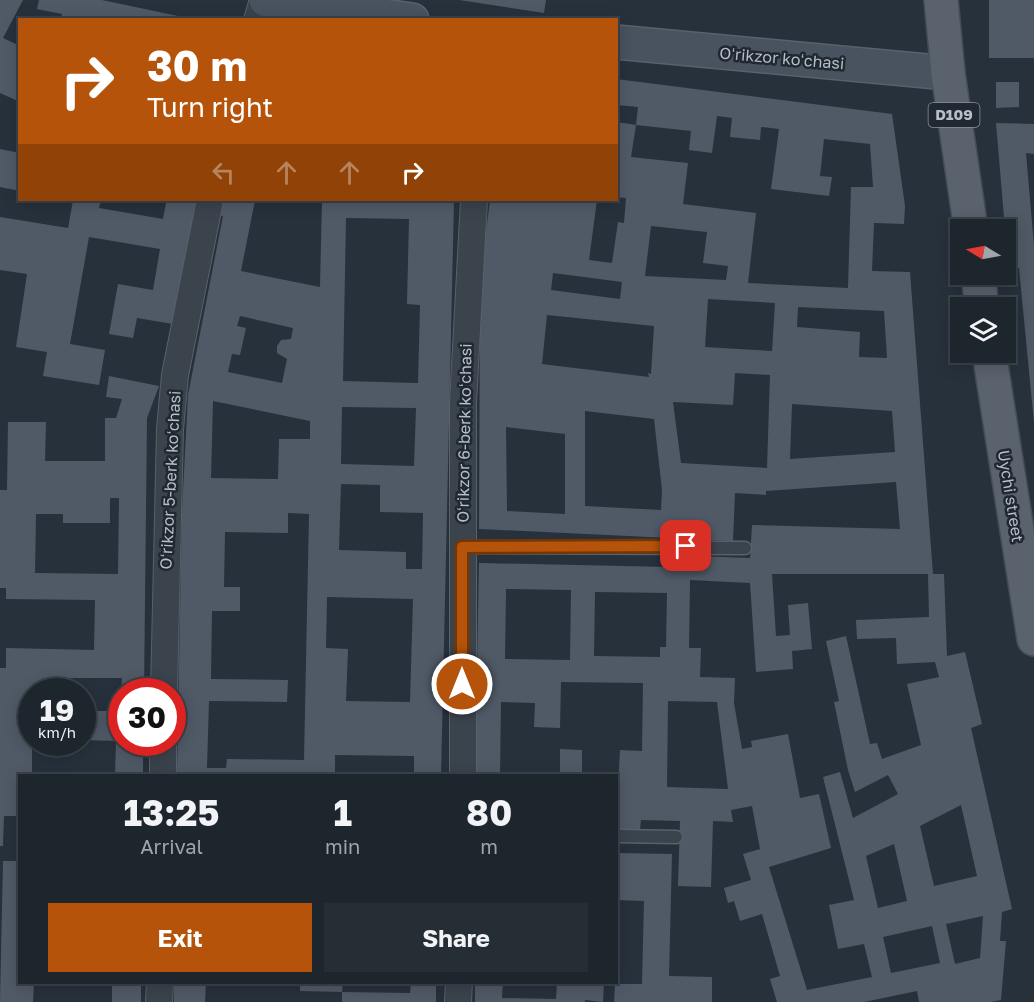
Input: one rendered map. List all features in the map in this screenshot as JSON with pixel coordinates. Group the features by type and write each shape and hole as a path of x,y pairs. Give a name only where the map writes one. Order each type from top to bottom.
{"main road":[{"path":"264,0 397,18"},
{"name":"D109","path":"941,0 948,73 969,219"},
{"name":"Oʻrikzor koʻchasi","path":"618,42 948,73"},
{"name":"Uychi street","path":"991,363 1034,639"}],"street":[{"path":"258,18 264,0"},
{"name":"Oʻrikzor 5-berk koʻchasi","path":"164,678 170,429 176,375 210,201"},
{"name":"Oʻrikzor 6-berk koʻchasi","path":"462,774 463,402 474,201"},
{"path":"163,756 163,774"},
{"path":"159,1002 160,984"},
{"path":"458,1002 459,984"}],"lane":[{"path":"462,547 745,548"},
{"path":"618,836 676,837"}],"building":[{"path":"0,0 23,0 3,38 18,45 18,101 0,93"},
{"path":"39,0 102,0 188,18 61,18 62,14 37,9"},
{"path":"459,0 546,0 544,13"},
{"path":"989,0 1034,0 1034,58 989,58"},
{"path":"618,79 892,114 905,206 904,224 874,223 872,271 910,272 933,574 944,574 947,656 965,652 982,724 971,728 1012,909 1002,912 1000,941 1006,941 1001,1000 919,1002 917,991 864,1002 777,1002 770,979 780,976 762,914 740,921 734,901 728,903 724,888 751,880 743,854 760,849 752,806 731,810 733,822 713,821 711,887 678,886 680,821 641,820 640,829 618,829 620,750 642,751 643,683 561,682 560,728 534,727 535,703 501,702 500,774 475,774 479,563 668,567 668,555 750,558 752,525 900,529 896,482 766,491 766,495 735,493 733,541 479,529 480,281 490,201 597,201 589,260 612,263 618,222 624,223 626,198 618,197 618,122 636,125 638,107 618,105","holes":["717,116 732,118 730,137 760,140 761,127 779,129 771,189 829,196 832,177 820,176 824,139 870,144 873,187 851,187 848,288 748,283 756,213 683,204 688,163 631,157 636,125 691,131 689,150 712,153","651,226 707,232 703,263 728,266 726,280 645,276","553,273 622,282 620,299 551,290","708,299 775,303 772,351 705,347","798,307 884,311 887,358 859,357 860,332 797,327","547,315 654,326 649,377 542,364","735,373 770,375 767,468 681,463 673,402 733,405","792,404 892,411 895,452 790,459","585,411 654,419 662,490 661,510 585,506","506,427 565,434 565,514 507,511","772,574 928,574 929,617 856,620 857,639 896,638 897,664 935,662 939,677 907,684 921,745 882,759 877,743 870,744 846,636 826,641 839,701 834,702 848,770 855,792 888,775 898,794 853,818 840,772 823,777 854,900 829,905 838,949 864,944 872,977 807,990 769,867 831,848 819,794 800,798 788,734 751,741 752,747 742,749 734,703 735,678 700,677 701,648 689,648 690,580 750,583 756,672 793,669 792,651 812,649 808,603 788,605 790,635 776,636","506,589 571,590 570,660 505,659","595,592 667,593 666,647 660,647 660,657 594,656","668,701 717,702 728,789 667,787","961,805 977,876 934,886 920,826","894,844 907,901 878,908 866,856","983,916 980,958 955,964 946,924","932,926 940,963 891,973 883,937"]},
{"path":"996,82 1019,82 1019,107 996,108"},
{"path":"996,123 1034,124 1034,154 1026,153 1034,246 1034,423 1019,268 1016,268 1016,219 1004,219"},
{"path":"0,149 18,153 18,191 0,187"},
{"path":"73,201 101,201 99,208 163,219 166,203 137,201 198,201 173,324 137,318 133,338 109,334 118,284 153,290 160,249 89,237 70,344 105,350 99,385 43,376 47,352 16,347 27,274 0,270 0,217 68,228"},
{"path":"222,201 255,201 241,271 320,287 322,201 454,201 441,774 414,774 414,756 335,755 335,774 177,774 177,756 186,756 186,678 179,678 182,511 188,395 223,216 219,215","holes":["346,218 409,219 407,304 420,305 418,383 343,381","240,316 293,328 291,339 281,340 277,346 277,353 287,359 282,383 228,372 232,354 240,355 246,328 237,326","213,401 310,421 310,439 279,439 278,479 211,478","342,407 416,408 414,466 341,464","341,484 380,485 380,512 423,513 422,569 406,569 406,552 339,550","288,513 309,514 304,760 227,759 226,768 207,768 209,701 287,702 288,680 211,679 212,611 240,611 240,587 224,587 225,532 288,533","327,597 413,599 410,702 346,701 348,649 326,648"]},
{"path":"109,376 159,386 147,418 144,678 18,678 18,756 32,756 32,774 18,774 18,816 4,816 3,846 0,846 0,668 6,668 6,648 94,650 95,600 6,599 6,588 0,588 0,490 7,490 8,422 46,422 45,461 105,461 105,418 116,418 122,399 106,397","holes":["110,498 119,498 118,574 35,573 36,514 63,514 63,523 110,523"]},
{"path":"96,711 108,711 108,741 96,740"},
{"path":"560,749 582,750 582,774 560,774"},
{"path":"116,756 143,756 143,774 115,774"},
{"path":"618,853 672,854 669,976 712,977 712,1002 614,1002 615,984 642,984 644,901 618,900"},
{"path":"3,861 18,861 18,984 34,984 33,1002 0,1002"},
{"path":"98,984 141,984 141,1002 112,1002 112,985"},
{"path":"174,984 206,984 205,1002 174,1002"},
{"path":"300,984 343,984 342,992 300,991"},
{"path":"411,984 436,984 436,1002 342,1002 342,992 410,993"},
{"path":"475,984 503,984 502,998 556,999 557,984 604,984 603,1002 585,1000 585,1002 475,1002"}],"route":[{"path":"462,684 462,547 686,546"}]}
